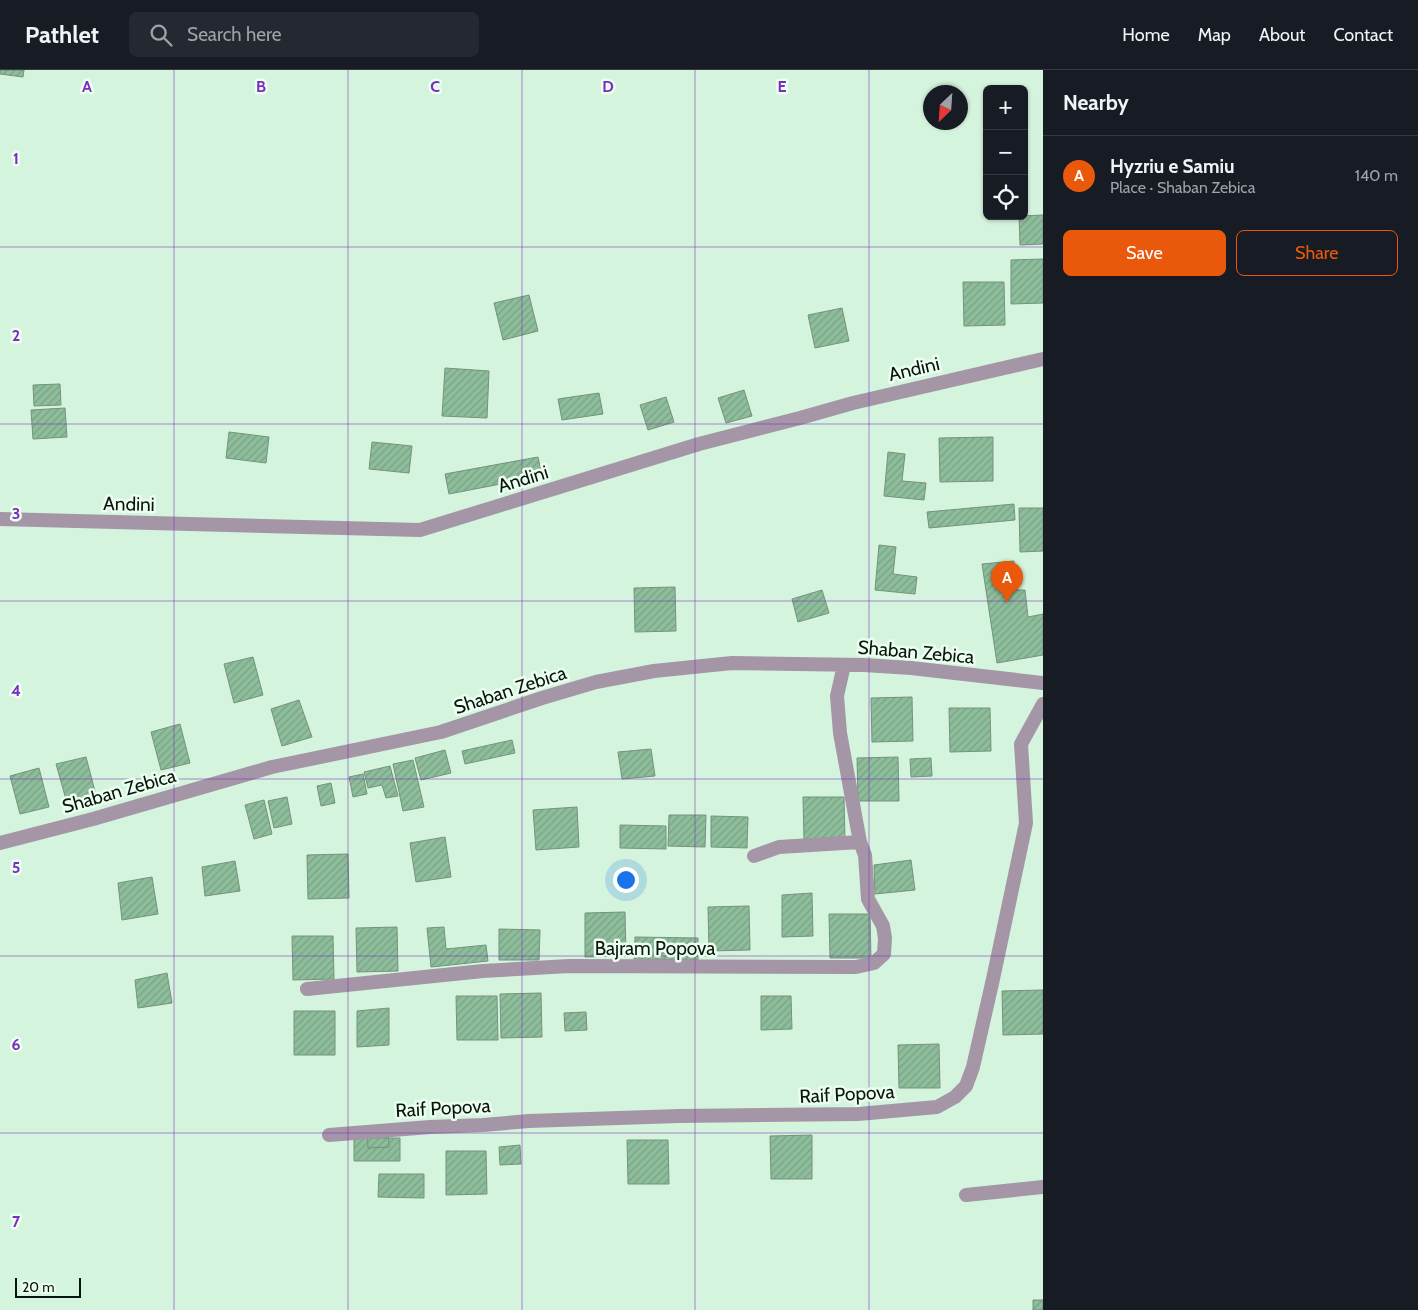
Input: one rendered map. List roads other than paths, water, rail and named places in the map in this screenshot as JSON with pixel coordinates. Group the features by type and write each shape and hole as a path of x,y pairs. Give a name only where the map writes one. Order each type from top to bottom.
{"street":[{"name":"Andini","path":"0,519 420,530 699,444 853,403 1043,359"},
{"name":"Shaban Zebica","path":"0,843 103,816 272,767 441,732 596,682 654,671 732,663 844,665 911,668 1043,683"},
{"name":"Bajram Popova","path":"307,990 482,970 569,966 856,968 874,963 884,954 885,938 883,926 868,899 865,855 860,842 846,767 837,696 844,665"},
{"name":"Raif Popova","path":"329,1135 430,1126 566,1120 679,1116 858,1114 937,1107 955,1097 966,1086 973,1067 994,979 1026,823 1021,744 1043,704"},
{"path":"754,856 779,847 860,842"},
{"path":"966,1195 1043,1187"}],"place":[{"name":"Hyzriu e Samiu","path":"1007,602"}]}
